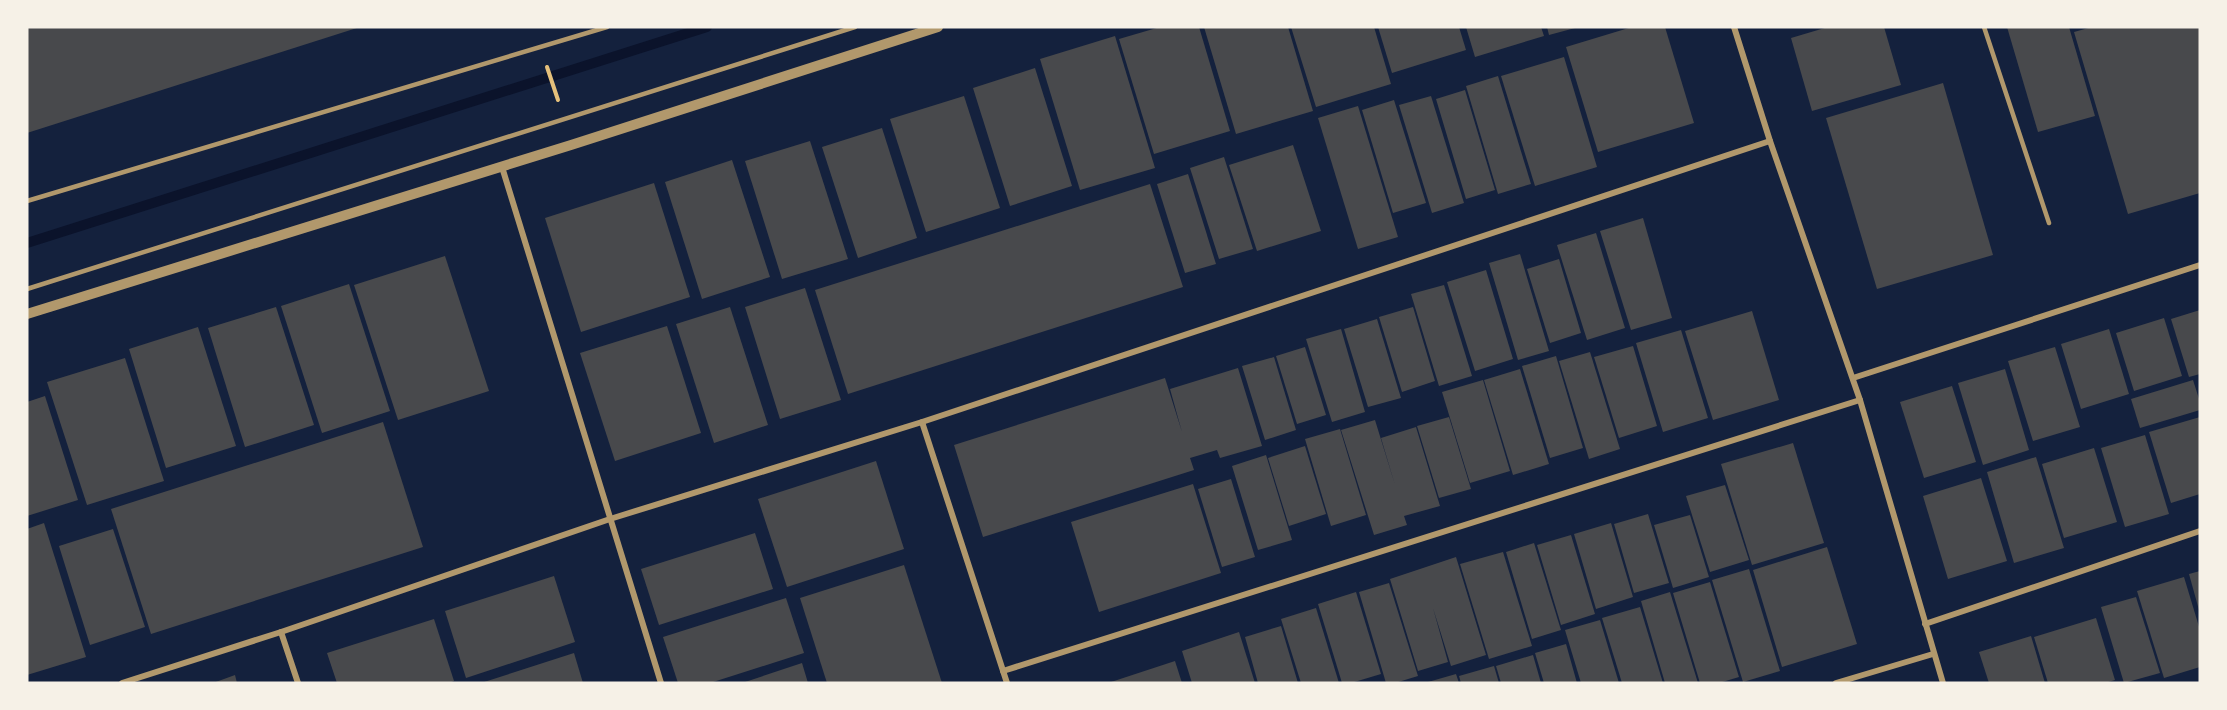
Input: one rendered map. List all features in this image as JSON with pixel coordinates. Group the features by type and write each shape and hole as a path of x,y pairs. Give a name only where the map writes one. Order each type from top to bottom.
{"street":[{"path":"27,314 938,27"},
{"path":"1734,27 1770,141 1853,378 1943,683"},
{"path":"122,683 281,632 610,519 922,422 1770,141"},
{"path":"502,166 661,683"},
{"path":"1853,378 2200,265"},
{"path":"1003,671 1860,400"},
{"path":"922,422 1007,683"},
{"path":"1925,624 2200,531"},
{"path":"281,632 298,683"},
{"path":"1836,683 1933,654"}],"lane":[{"path":"27,201 607,27"},
{"path":"27,289 855,27"},
{"path":"1984,27 2049,224"}],"path":[{"path":"546,63 558,102"}],"building":[{"path":"27,27 360,27 27,133"},
{"path":"1160,27 1199,27 1230,131 1154,154 1119,39"},
{"path":"1204,27 1288,27 1313,111 1236,134"},
{"path":"1291,27 1374,27 1391,84 1316,107"},
{"path":"1378,27 1459,27 1466,50 1392,73"},
{"path":"1466,27 1541,27 1544,36 1475,57"},
{"path":"1547,27 1575,27 1575,28 1549,35"},
{"path":"1632,27 1665,27 1694,123 1598,152 1566,47"},
{"path":"1828,27 1884,27 1901,85 1812,111 1791,38"},
{"path":"2007,27 2069,27 2095,116 2038,132"},
{"path":"2092,27 2200,27 2200,193 2128,214 2074,32"},
{"path":"1115,36 1155,168 1080,190 1040,59"},
{"path":"1564,57 1597,167 1535,186 1501,76"},
{"path":"1035,68 1072,186 1010,206 973,88"},
{"path":"1498,76 1531,184 1498,194 1466,86"},
{"path":"1943,83 1993,255 1877,289 1826,118"},
{"path":"1465,90 1495,190 1466,199 1436,99"},
{"path":"964,96 1000,208 926,232 890,119"},
{"path":"1431,96 1464,203 1432,213 1399,105"},
{"path":"1394,100 1426,203 1393,213 1362,110"},
{"path":"1358,106 1398,237 1358,249 1318,118"},
{"path":"882,128 917,238 858,258 822,147"},
{"path":"810,141 848,259 782,279 745,161"},
{"path":"1293,145 1321,231 1257,251 1229,165"},
{"path":"1224,157 1253,249 1219,259 1190,168"},
{"path":"732,160 770,277 702,299 665,182"},
{"path":"1188,174 1216,264 1185,273 1157,184"},
{"path":"654,183 690,297 581,332 545,218"},
{"path":"1150,184 1183,287 848,394 815,290"},
{"path":"1643,218 1672,318 1631,330 1600,231"},
{"path":"1596,233 1625,328 1587,340 1557,245"},
{"path":"1520,254 1549,351 1518,360 1489,263"},
{"path":"445,256 489,391 398,420 354,285"},
{"path":"1559,259 1581,333 1550,343 1527,269"},
{"path":"1486,270 1513,359 1475,371 1447,282"},
{"path":"349,284 390,411 322,433 281,306"},
{"path":"1444,285 1472,376 1439,386 1411,294"},
{"path":"805,288 841,400 780,419 745,307"},
{"path":"276,307 314,425 245,447 208,328"},
{"path":"730,307 768,425 714,443 676,324"},
{"path":"1413,307 1435,381 1402,392 1379,317"},
{"path":"2200,310 2200,374 2189,377 2171,319"},
{"path":"1752,311 1779,400 1713,420 1685,331"},
{"path":"2164,318 2182,376 2134,391 2116,333"},
{"path":"1377,319 1401,398 1368,407 1344,329"},
{"path":"667,326 701,433 615,461 580,353"},
{"path":"198,327 236,446 166,468 129,349"},
{"path":"1341,329 1365,412 1332,422 1306,339"},
{"path":"2109,329 2129,394 2081,409 2061,344"},
{"path":"1681,330 1708,418 1663,432 1636,343"},
{"path":"1633,346 1657,426 1619,438 1594,357"},
{"path":"1305,347 1326,415 1297,424 1276,356"},
{"path":"2055,347 2080,427 2033,441 2008,361"},
{"path":"1590,352 1620,449 1589,459 1559,361"},
{"path":"1556,356 1583,448 1550,458 1522,366"},
{"path":"1274,357 1296,430 1265,440 1242,366"},
{"path":"125,358 164,481 87,505 47,382"},
{"path":"1238,368 1262,446 1220,458 1217,450 1190,458 1194,470 983,537 954,445 1165,378 1182,432 1170,389"},
{"path":"1520,369 1549,464 1513,475 1484,380"},
{"path":"2005,369 2029,450 1983,465 1958,383"},
{"path":"1483,380 1510,471 1470,483 1442,392"},
{"path":"2193,380 2200,402 2200,410 2140,428 2131,399"},
{"path":"1952,386 1976,462 1924,478 1900,402"},
{"path":"45,396 78,500 27,516 27,402"},
{"path":"1449,417 1471,489 1439,498 1417,426"},
{"path":"2200,417 2200,494 2171,503 2149,432"},
{"path":"1375,420 1395,485 1381,438 1416,427 1440,506 1404,516 1407,525 1374,535 1341,430"},
{"path":"383,422 423,547 151,634 111,509"},
{"path":"1340,429 1366,515 1331,526 1305,439"},
{"path":"2145,435 2169,514 2125,527 2101,448"},
{"path":"1793,443 1824,543 1752,565 1721,464"},
{"path":"1305,446 1326,514 1289,526 1268,458"},
{"path":"2094,448 2117,522 2064,538 2042,464"},
{"path":"1266,455 1292,540 1258,550 1232,466"},
{"path":"2036,457 2064,548 2014,563 1987,472"},
{"path":"876,461 904,549 787,587 758,499"},
{"path":"1981,478 2007,561 1948,579 1923,496"},
{"path":"1231,479 1255,557 1222,567 1198,489"},
{"path":"1193,484 1221,573 1099,612 1071,522"},
{"path":"1725,485 1749,560 1710,572 1686,496"},
{"path":"1648,514 1669,583 1634,593 1614,524"},
{"path":"1690,515 1709,577 1673,588 1654,525"},
{"path":"44,523 86,657 27,675 27,529"},
{"path":"1611,523 1633,597 1596,609 1574,534"},
{"path":"113,529 145,627 90,645 59,546"},
{"path":"755,533 773,589 659,625 641,569"},
{"path":"1571,535 1595,614 1561,625 1537,545"},
{"path":"1534,543 1561,630 1532,639 1506,552"},
{"path":"1827,547 1857,644 1782,667 1753,570"},
{"path":"1503,552 1532,646 1489,659 1460,564"},
{"path":"1456,557 1486,655 1451,666 1433,608 1448,662 1418,671 1390,579"},
{"path":"904,565 942,683 827,683 800,598"},
{"path":"1749,569 1780,671 1743,682 1712,580"},
{"path":"2200,571 2200,610 2199,610 2189,574"},
{"path":"554,576 575,642 466,678 445,611"},
{"path":"2184,577 2200,630 2200,667 2164,678 2137,591"},
{"path":"1710,582 1739,677 1719,683 1700,683 1673,593"},
{"path":"1389,583 1418,676 1395,683 1386,683 1359,592"},
{"path":"1356,592 1381,674 1351,683 1342,683 1318,604"},
{"path":"1670,592 1698,683 1665,683 1641,601"},
{"path":"2136,597 2160,673 2124,683 2101,607"},
{"path":"786,598 804,653 710,683 678,683 663,637"},
{"path":"1640,607 1663,683 1622,683 1602,618"},
{"path":"1316,608 1339,683 1301,683 1281,619"},
{"path":"2096,618 2115,680 2105,683 2048,683 2034,637"},
{"path":"434,619 454,681 449,683 337,683 327,653"},
{"path":"1600,620 1619,683 1581,683 1565,630"},
{"path":"1281,626 1298,683 1258,683 1245,637"},
{"path":"1239,632 1255,683 1192,683 1182,651"},
{"path":"2031,636 2045,683 1989,683 1979,652"},
{"path":"1566,644 1577,683 1544,683 1535,653"},
{"path":"574,653 583,683 481,683"},
{"path":"1533,655 1541,683 1501,683 1496,666"},
{"path":"1175,661 1182,683 1111,683 1111,682"},
{"path":"802,663 808,683 742,683"},
{"path":"1494,666 1499,683 1461,683 1459,676"},
{"path":"1456,674 1459,683 1428,683 1428,682"},
{"path":"235,675 237,683 213,683"}],"waterway":[{"path":"27,243 707,27"}]}
